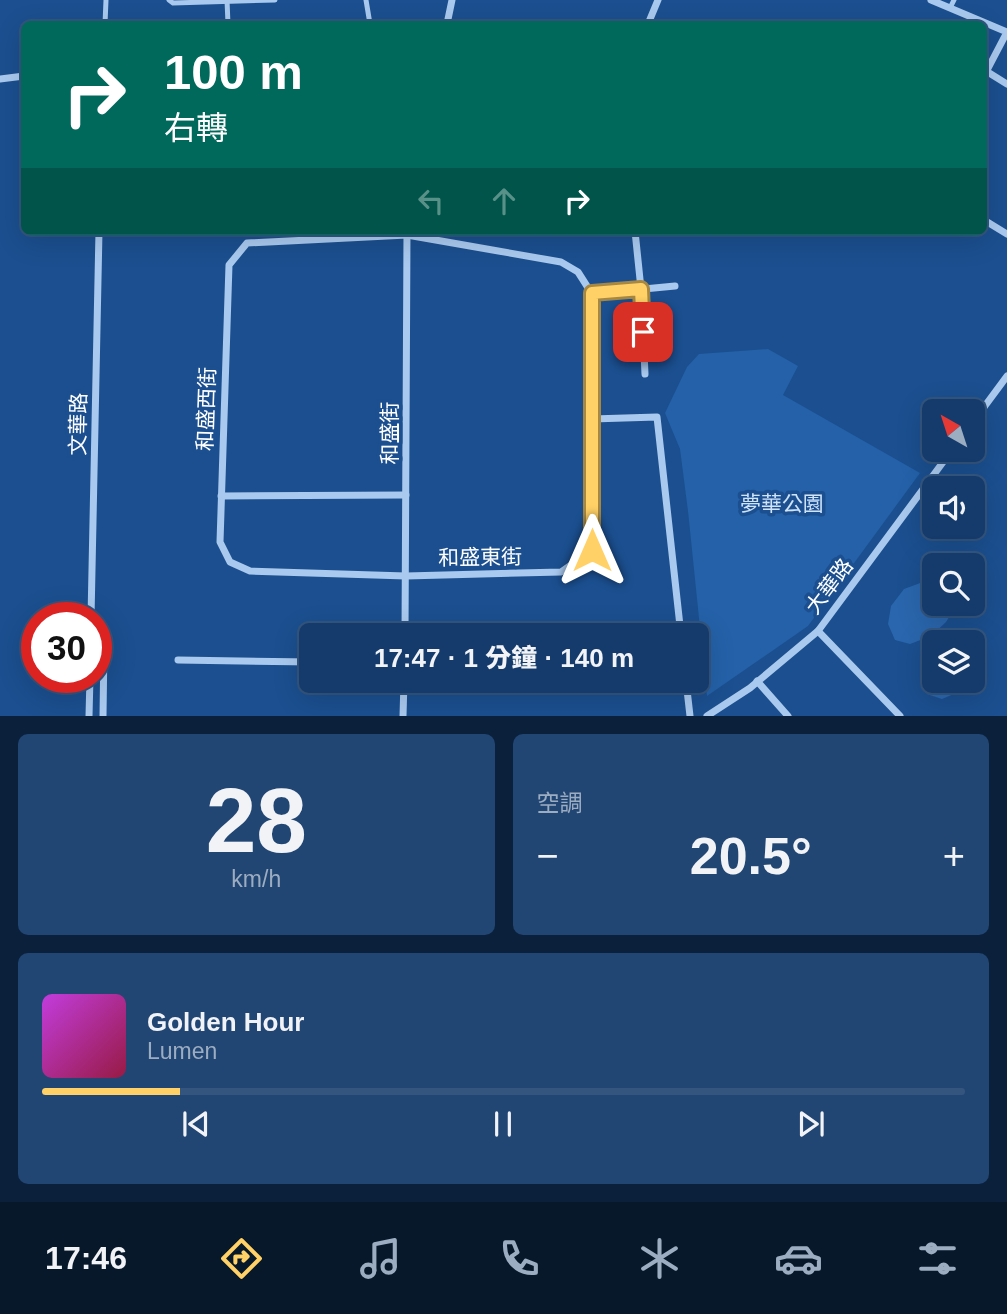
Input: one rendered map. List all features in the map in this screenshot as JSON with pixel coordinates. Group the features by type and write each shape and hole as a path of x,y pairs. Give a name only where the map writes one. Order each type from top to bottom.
{"street":[{"path":"448,21 452,0"},
{"path":"649,21 658,0"},
{"path":"931,0 952,4 985,21"},
{"path":"987,22 1007,32 987,70"},
{"path":"987,75 1007,84"},
{"path":"0,79 21,76"},
{"path":"987,222 1007,234"},
{"name":"文華路","path":"91,602 99,235"},
{"name":"和盛西街","path":"375,235 247,243 229,265 220,542 230,562 250,571 406,576"},
{"name":"和盛街","path":"405,623 407,235"},
{"path":"418,235 561,262 578,272 592,293 675,286"},
{"path":"635,235 645,374"},
{"name":"和盛東街","path":"406,576 561,572 592,550 592,293"},
{"path":"985,406 1007,376"},
{"path":"592,419 657,417 680,623"},
{"name":"大華路","path":"706,716 757,681 818,631 943,462"},
{"path":"221,496 406,495"},
{"path":"818,631 900,716"},
{"path":"178,660 299,662"},
{"path":"757,681 788,716"},
{"path":"89,716 90,693"},
{"path":"103,693 103,716"},
{"path":"403,716 404,693"},
{"path":"687,693 690,716"}],"lane":[{"path":"105,21 106,0"},
{"path":"169,0 173,3 275,0"},
{"path":"366,0 370,21"},
{"path":"227,1 228,21"}],"green space":[{"name":"夢華公園","path":"768,349 798,366 783,395 920,473 808,626 707,696 709,623 700,623 680,449 665,413 687,367 699,354"}],"building":[{"path":"922,582 922,616 950,616 937,630 922,630 922,639 910,644 895,640 888,624 891,606 904,589"},
{"path":"927,693 956,693 942,699"}],"route":[{"path":"592,550 592,293 641,289 643,332"}]}
